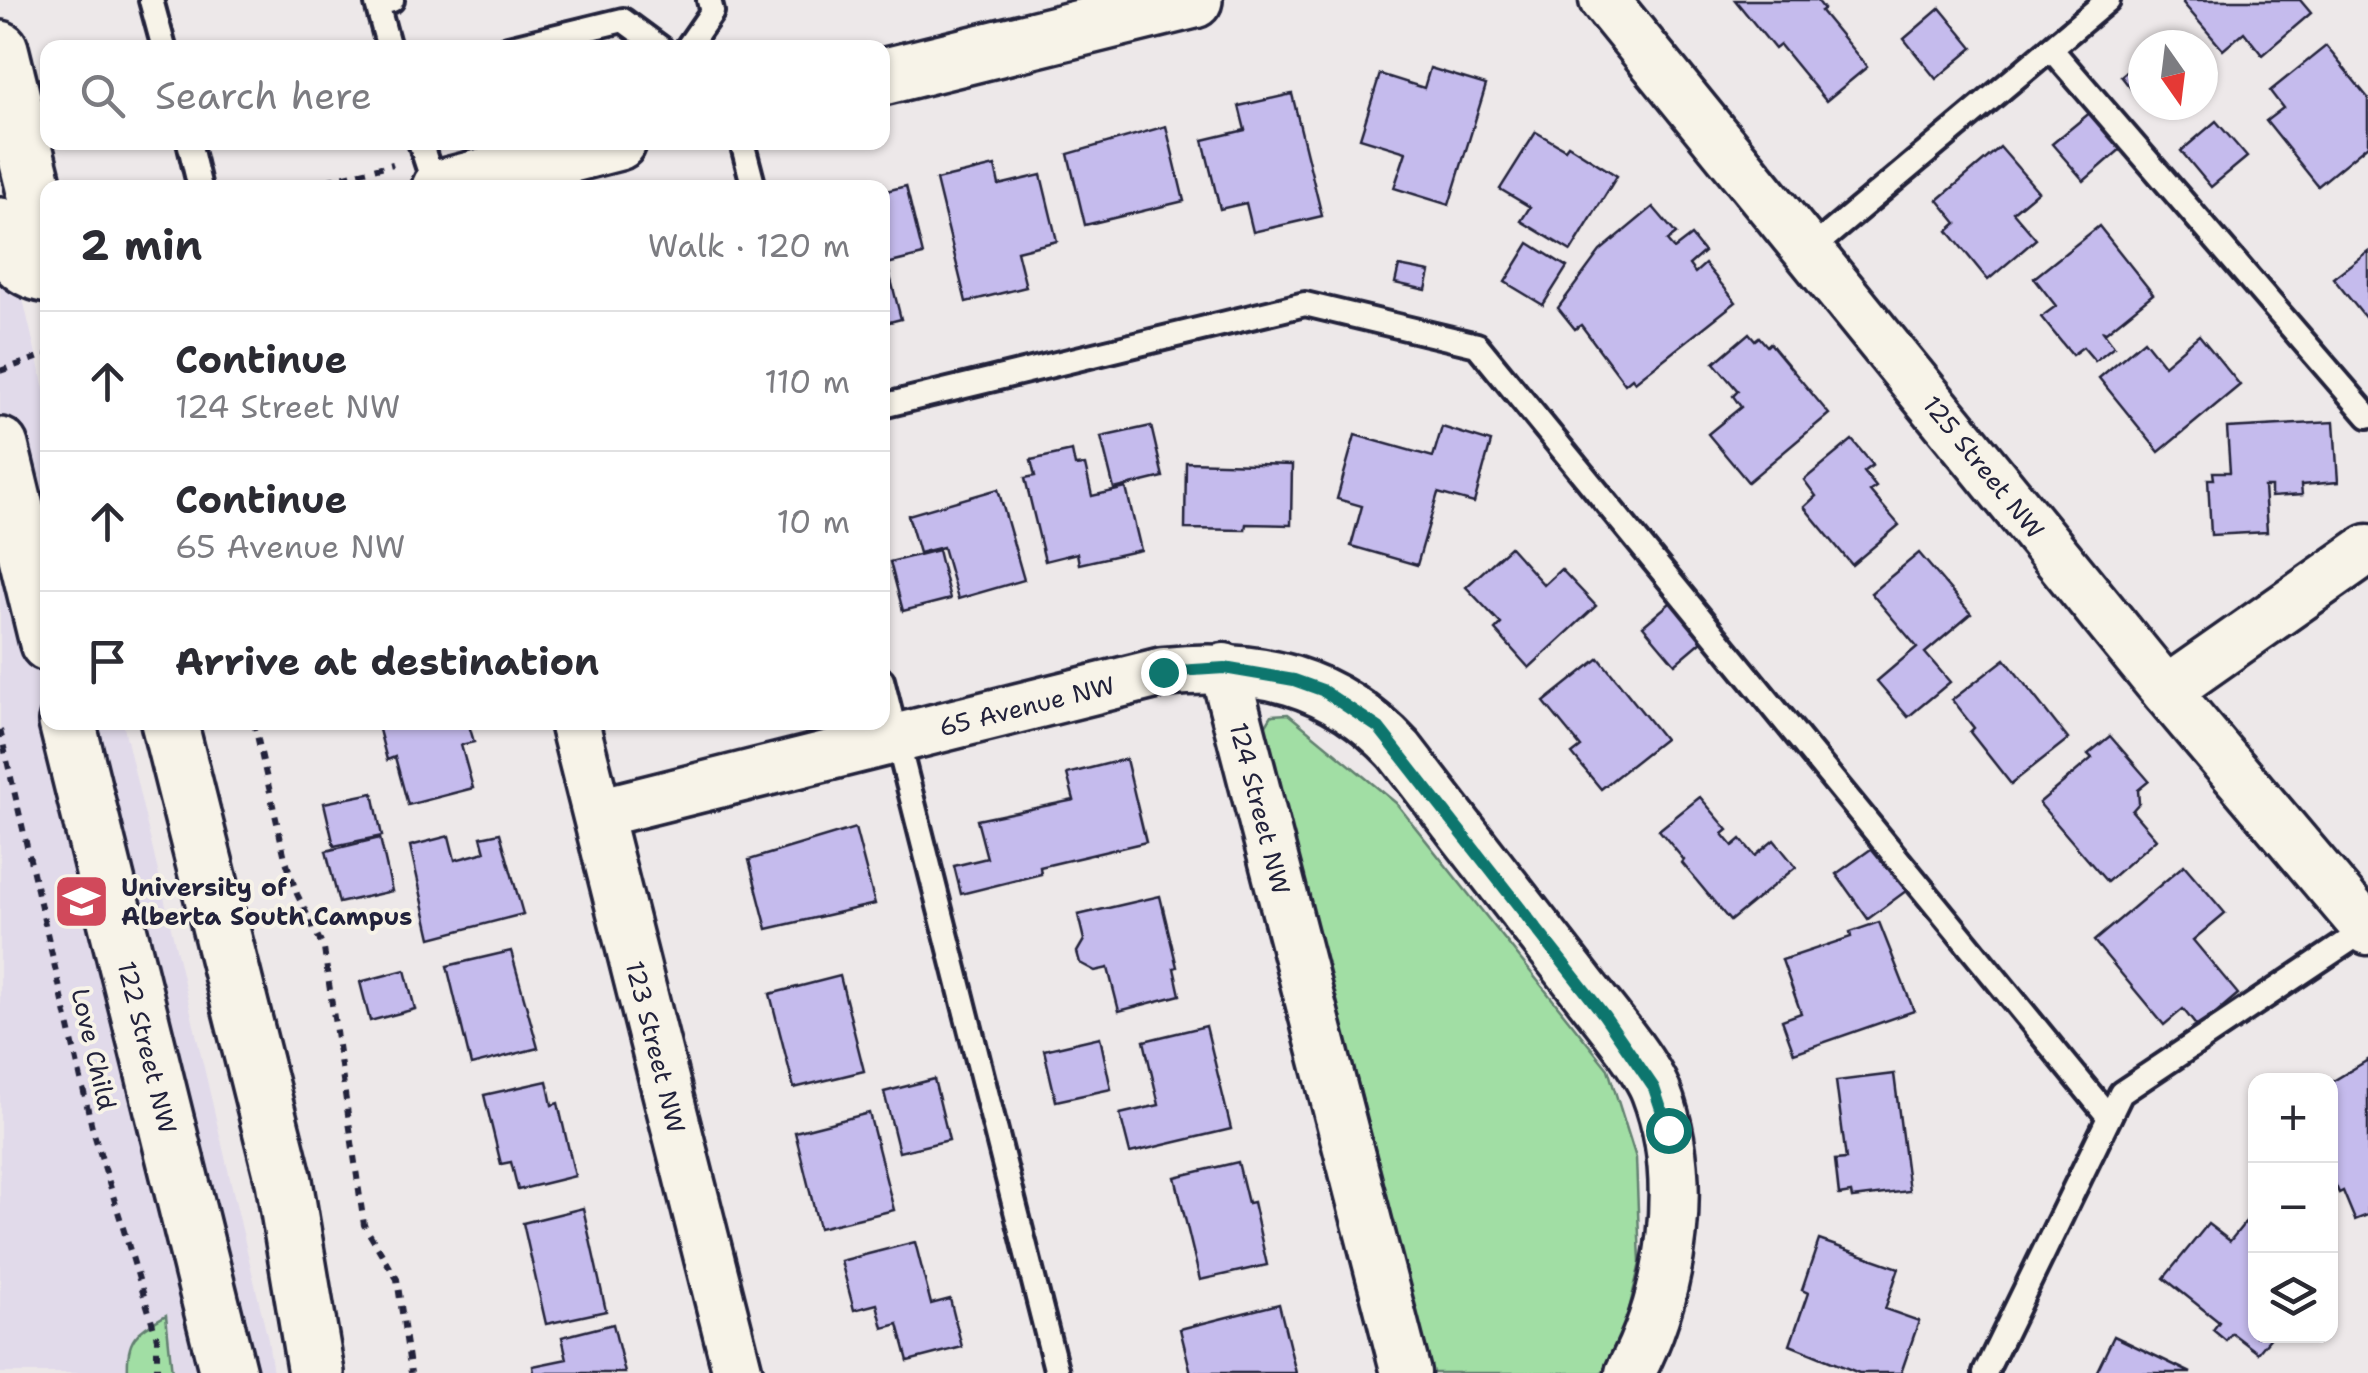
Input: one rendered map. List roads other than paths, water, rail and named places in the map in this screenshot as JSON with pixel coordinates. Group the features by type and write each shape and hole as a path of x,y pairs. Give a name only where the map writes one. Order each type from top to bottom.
{"main road":[{"path":"890,75 1087,13 1194,0"},
{"path":"0,49 40,212"},
{"path":"430,168 560,150"},
{"path":"0,226 21,266 40,274"},
{"path":"0,290 40,279"},
{"path":"0,446 40,610"},
{"name":"122 Street NW","path":"69,730 228,1373"},
{"path":"172,730 284,1181 316,1373"}],"street":[{"name":"125 Street NW","path":"1604,0 2166,691 2368,929"},
{"path":"2166,691 2368,550"},
{"path":"1224,668 1294,680 1322,690 1379,728 1604,1015 1654,1088 1668,1130 1674,1201 1660,1291 1630,1373"},
{"name":"65 Avenue NW","path":"598,813 1163,672 1224,668"},
{"name":"124 Street NW","path":"1224,668 1406,1373"},
{"name":"123 Street NW","path":"576,730 738,1373"}],"lane":[{"path":"151,0 162,40"},
{"path":"387,40 377,4 392,0"},
{"path":"693,40 712,12 708,0"},
{"path":"1809,251 2108,0"},
{"path":"532,40 621,10 653,40"},
{"path":"2051,48 2368,416"},
{"path":"191,150 198,180"},
{"path":"744,150 752,180"},
{"path":"890,404 1305,304 1478,345 2109,1118"},
{"path":"890,709 1057,1373"},
{"path":"1985,1373 2121,1092 2368,929"}],"place":[{"name":"University of Alberta South Campus","path":"82,901"}]}
